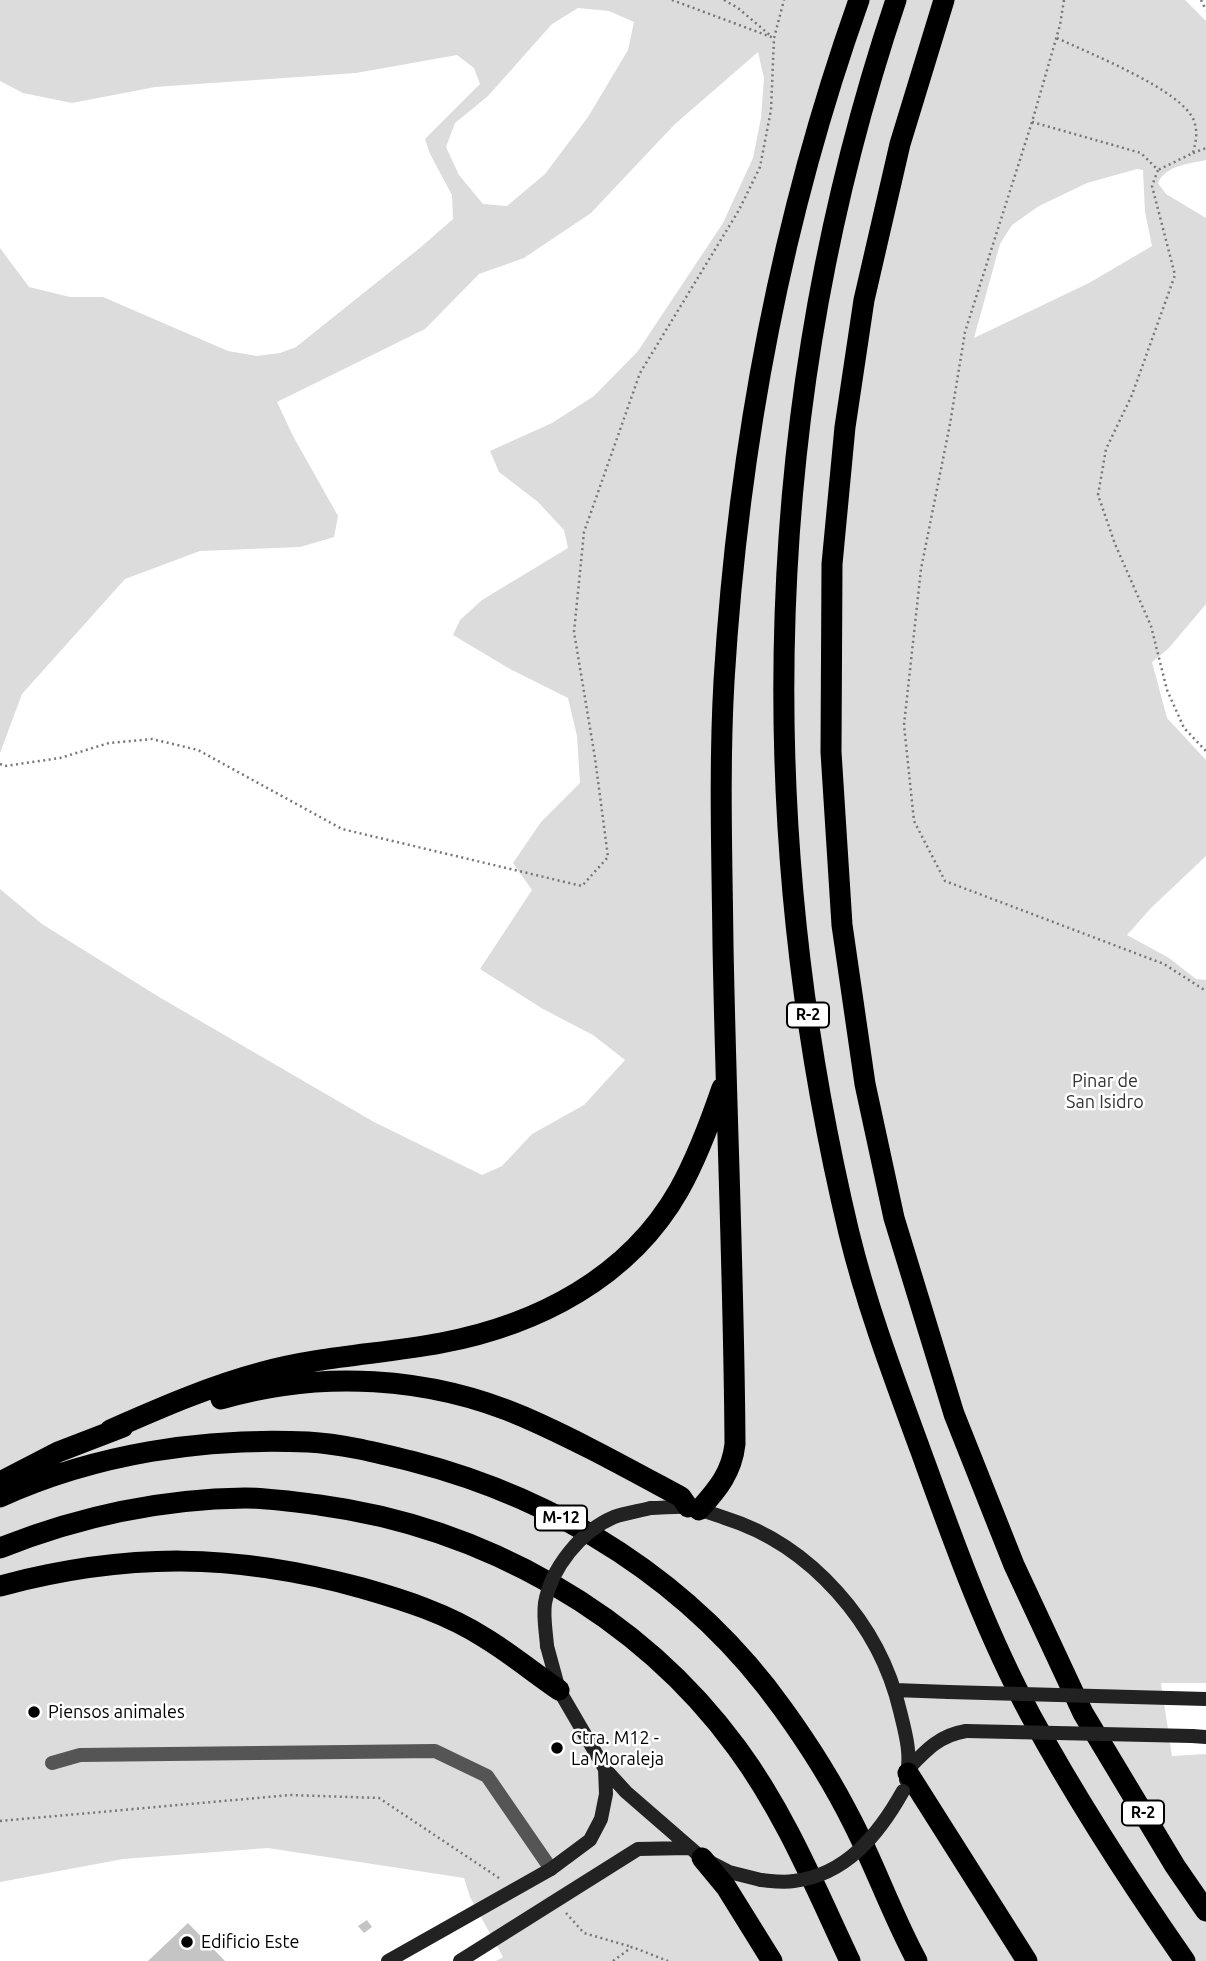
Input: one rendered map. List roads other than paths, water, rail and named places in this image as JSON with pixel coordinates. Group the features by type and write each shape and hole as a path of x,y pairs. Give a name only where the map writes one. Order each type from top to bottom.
{"highway":[{"path":"110,1430 237,1394 290,1385 353,1381 405,1384 467,1397 524,1417 681,1497 694,1508 717,1491 728,1473 733,1460 734,1444 721,812 724,684 731,591 748,450 770,322 789,235 818,128 859,0"},
{"name":"R-2","path":"896,0 868,85 825,262 795,451 789,524 784,608 783,741 790,862 814,1066 850,1236 880,1341 968,1581 1031,1715 1135,1888 1185,1961"},
{"name":"R-2","path":"944,0 901,144 867,287 845,426 832,564 831,752 842,925 865,1084 894,1218 954,1415 1014,1565 1083,1713 1175,1866 1206,1911"},
{"path":"0,1482 58,1452 182,1399 265,1371 376,1351 440,1343 484,1333 538,1315 574,1296 591,1286 625,1256 665,1211 694,1160 726,1076"},
{"name":"M-12","path":"0,1497 22,1487 105,1461 149,1451 240,1441 310,1442 375,1452 447,1470 512,1493 626,1555 676,1594 745,1662 782,1707 822,1766 853,1824 917,1961"},
{"path":"0,1548 83,1520 138,1508 191,1501 247,1498 365,1511 425,1527 513,1562 574,1595 661,1662 716,1722 738,1749 781,1819 850,1961"},
{"path":"0,1586 50,1573 150,1561 202,1561 286,1569 376,1592 437,1614 485,1638 559,1690"},
{"path":"1083,1713 1206,1890"},
{"path":"907,1778 1027,1961"},
{"path":"695,1853 726,1886 772,1961"}],"street":[{"path":"907,1778 908,1744 895,1690 864,1626 836,1591 802,1558 747,1525 694,1508 651,1508 613,1518 575,1546 559,1567 545,1603 547,1646 559,1690 605,1769 626,1792 695,1853 729,1872 761,1880 794,1881 829,1871 852,1857 874,1837 907,1778 930,1746 950,1733 966,1731 1199,1737"},
{"path":"895,1690 1206,1699"},
{"path":"52,1763 80,1755 435,1751 487,1776 551,1869"},
{"path":"388,1961 551,1869 590,1840 600,1819 606,1794 605,1769"},
{"path":"460,1961 638,1849 695,1853"}],"place":[{"name":"Piensos animales","path":"34,1712"},
{"name":"Ctra. M12 - La Moraleja","path":"557,1748"},
{"name":"Edificio Este","path":"187,1942"}],"park label":[{"name":"Pinar de San Isidro","path":"1105,1091"}]}
